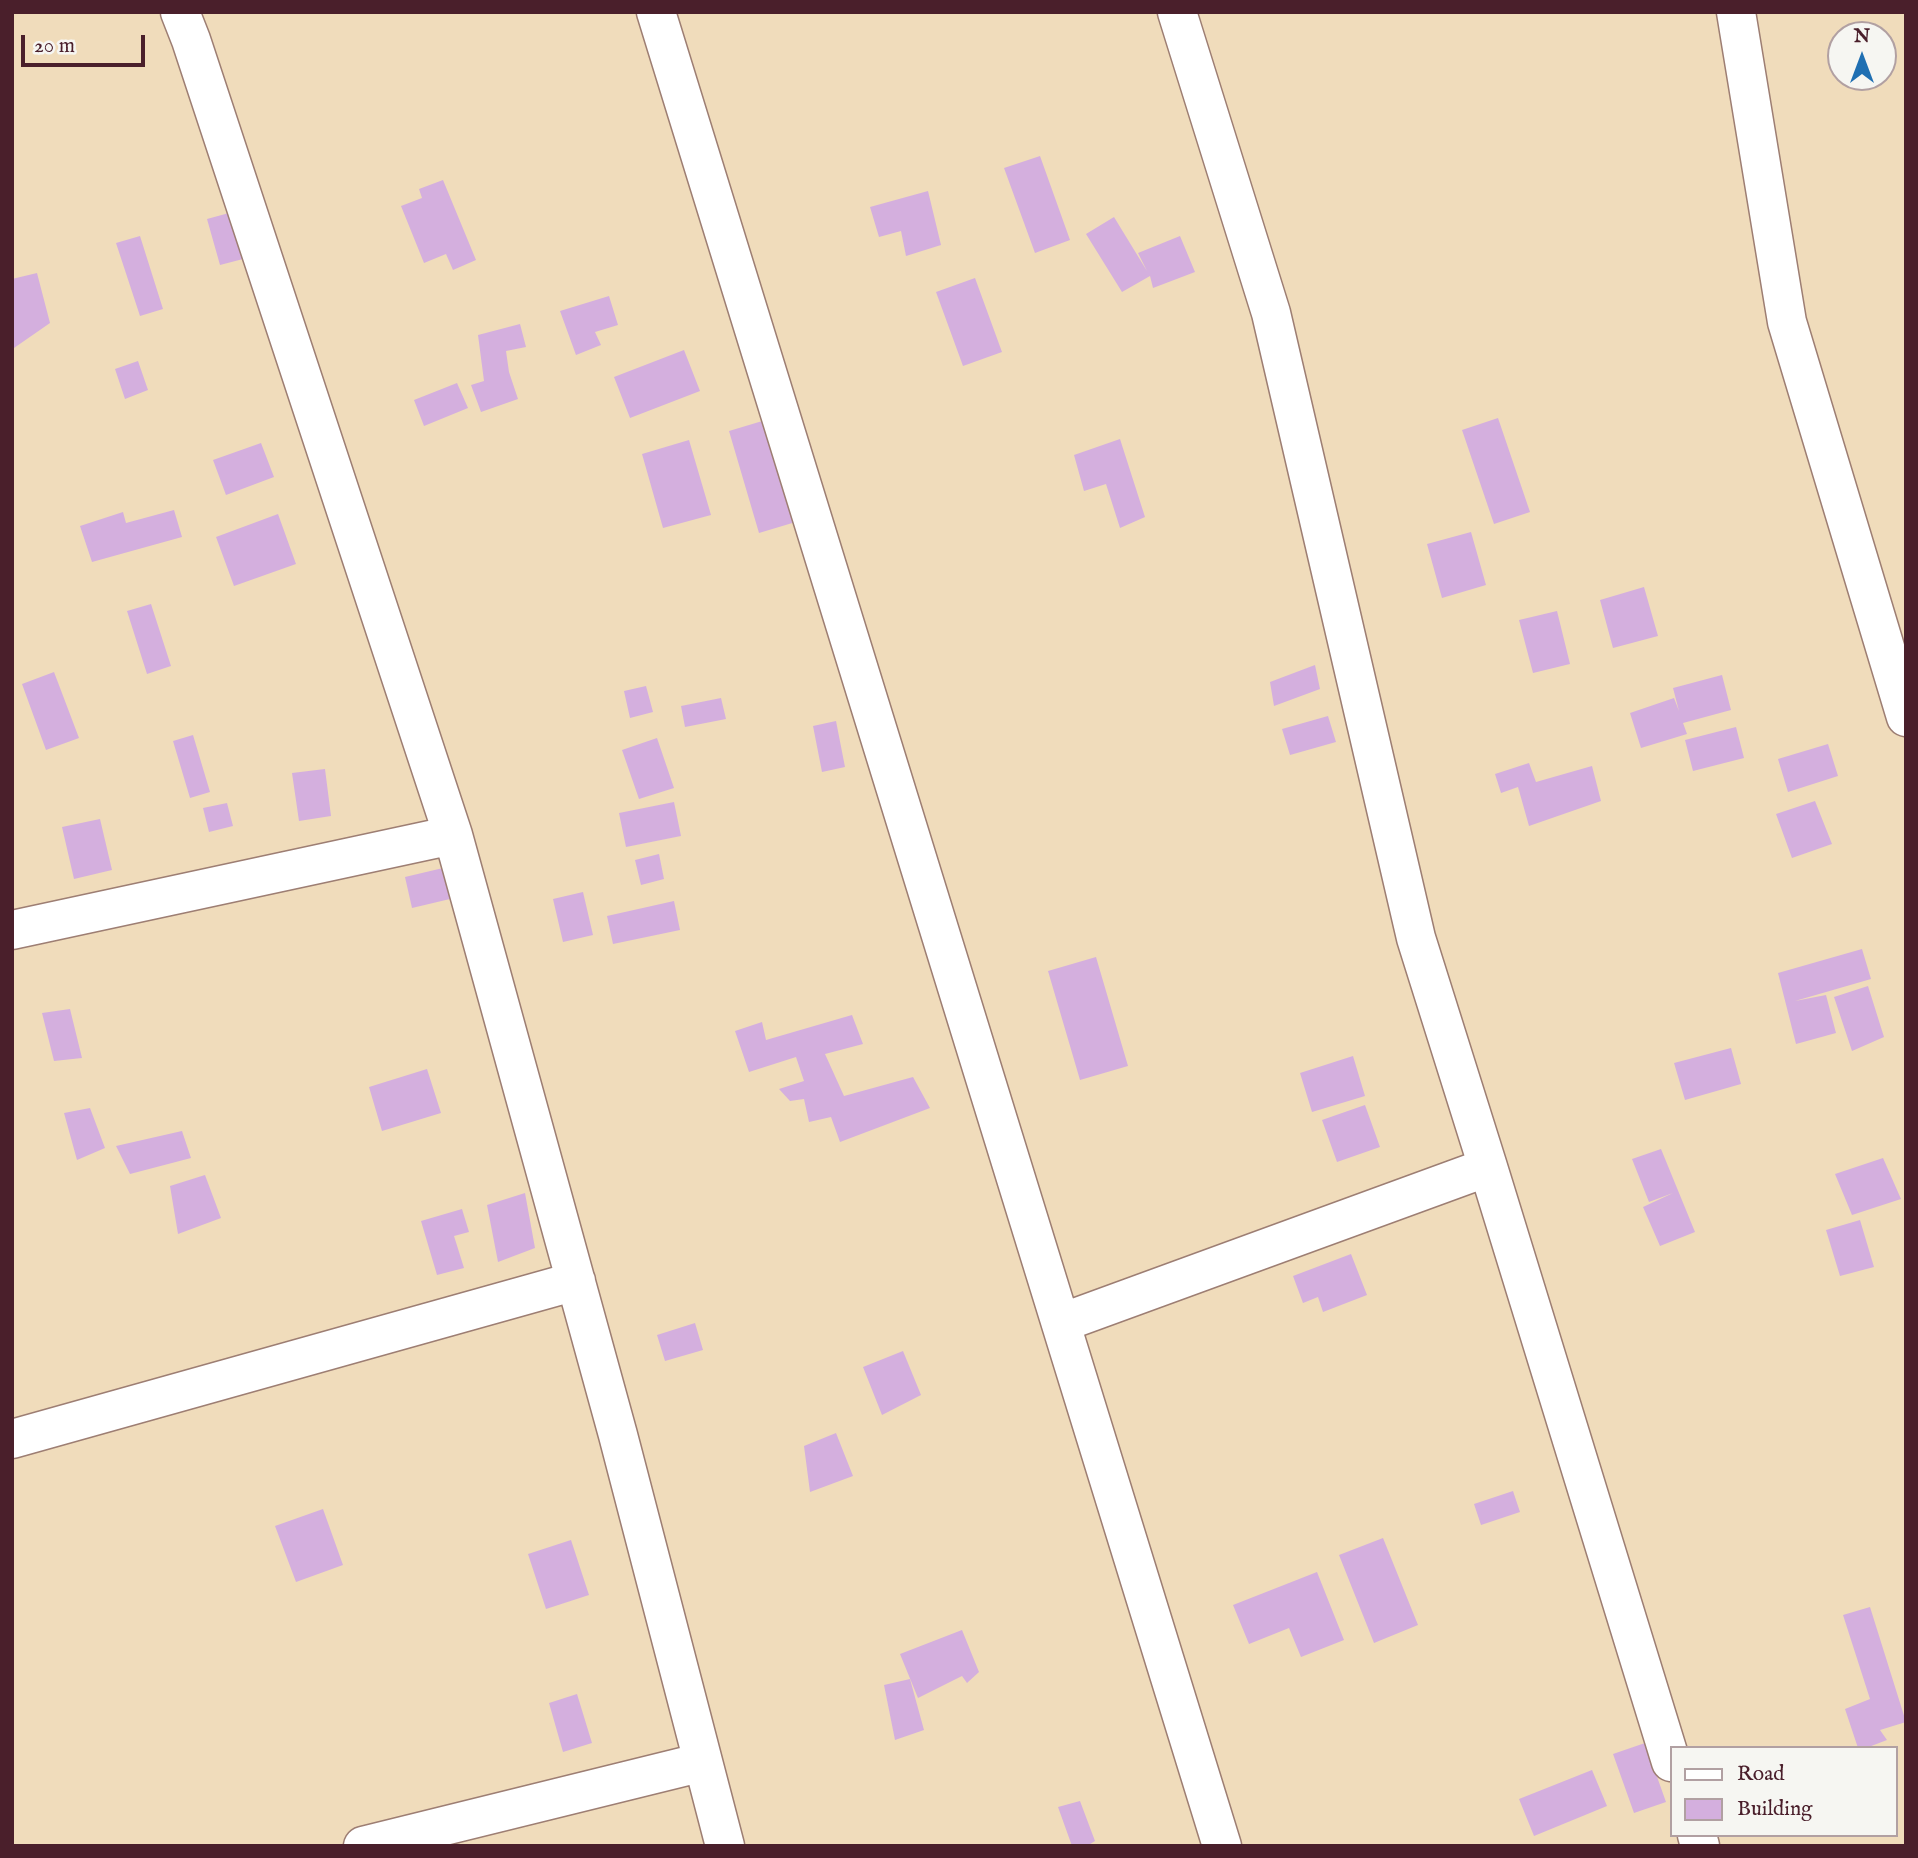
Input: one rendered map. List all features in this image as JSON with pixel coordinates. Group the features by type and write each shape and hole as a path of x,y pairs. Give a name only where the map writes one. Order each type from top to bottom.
{"street":[{"path":"180,12 453,835 576,1281 725,1846"},
{"path":"656,12 1222,1846"},
{"path":"1177,12 1271,313 1416,938 1670,1759"},
{"path":"1735,12 1787,322 1892,627 1906,717"},
{"path":"12,930 453,835"},
{"path":"1061,1323 1488,1167"},
{"path":"12,1438 576,1281"},
{"path":"363,1846 704,1762"}],"building":[{"path":"1040,156 1070,240 1035,253 1004,168"},
{"path":"443,180 476,260 453,270 446,254 424,263 401,206 422,198 419,189"},
{"path":"928,191 941,245 906,256 901,231 879,237 870,207"},
{"path":"229,213 243,259 220,265 207,219"},
{"path":"1114,217 1147,271 1138,253 1180,236 1195,272 1153,288 1150,276 1122,292 1086,234"},
{"path":"140,236 163,309 140,316 116,243"},
{"path":"37,273 50,323 14,348 12,279"},
{"path":"975,278 1002,352 963,366 936,292"},
{"path":"609,296 618,325 595,332 601,345 576,355 560,311"},
{"path":"520,324 526,347 506,351 509,372 518,399 481,412 471,385 484,381 478,335"},
{"path":"684,350 700,391 630,418 614,377"},
{"path":"138,361 148,390 125,399 115,369"},
{"path":"457,383 468,408 424,426 414,400"},
{"path":"1498,418 1530,512 1494,524 1462,430"},
{"path":"769,419 799,521 759,533 729,431"},
{"path":"1120,439 1145,517 1120,528 1106,484 1084,491 1074,455"},
{"path":"689,440 711,515 663,528 642,454"},
{"path":"261,443 274,477 226,495 213,460"},
{"path":"174,510 182,537 92,562 80,526 123,512 126,523"},
{"path":"278,514 296,564 234,586 216,537"},
{"path":"1471,532 1486,585 1442,598 1427,544"},
{"path":"1644,587 1658,636 1613,648 1600,600"},
{"path":"151,604 171,666 147,674 127,611"},
{"path":"1557,611 1570,664 1533,673 1519,620"},
{"path":"1315,665 1320,689 1274,706 1270,682"},
{"path":"54,672 79,738 46,750 22,684"},
{"path":"1722,675 1731,710 1683,723 1687,734 1641,748 1630,713 1674,698 1679,711 1673,688"},
{"path":"646,686 653,712 630,718 624,691"},
{"path":"721,698 726,719 685,727 681,706"},
{"path":"1328,716 1336,742 1290,755 1282,729"},
{"path":"836,721 845,767 822,772 813,726"},
{"path":"1736,727 1744,758 1693,771 1685,740"},
{"path":"193,735 210,792 190,798 173,741"},
{"path":"657,738 674,788 639,799 622,750"},
{"path":"1828,744 1838,776 1788,792 1778,759"},
{"path":"1529,763 1536,782 1592,766 1601,801 1529,826 1518,787 1501,793 1495,774"},
{"path":"325,769 331,816 299,821 292,773"},
{"path":"1815,801 1832,844 1792,858 1776,814"},
{"path":"674,802 681,836 626,847 619,813"},
{"path":"227,803 233,826 209,832 203,808"},
{"path":"100,819 112,870 74,879 62,827"},
{"path":"659,854 664,879 641,885 635,860"},
{"path":"443,868 450,899 412,908 405,877"},
{"path":"583,892 593,935 563,942 553,899"},
{"path":"674,901 680,930 613,944 607,916"},
{"path":"1862,949 1871,979 1795,1001 1826,995 1836,1033 1796,1044 1778,973"},
{"path":"1096,957 1128,1066 1080,1080 1048,971"},
{"path":"1868,986 1884,1037 1852,1051 1834,997"},
{"path":"70,1009 82,1058 54,1061 42,1013"},
{"path":"852,1015 863,1044 825,1054 844,1096 913,1077 930,1108 840,1142 831,1117 809,1122 804,1099 790,1101 779,1089 804,1081 796,1057 749,1072 735,1031 762,1022 766,1040"},
{"path":"1731,1048 1741,1084 1685,1100 1674,1063"},
{"path":"1353,1056 1365,1096 1312,1112 1300,1073"},
{"path":"427,1069 441,1113 382,1131 369,1087"},
{"path":"1365,1105 1380,1147 1337,1162 1322,1120"},
{"path":"90,1108 105,1148 77,1160 64,1113"},
{"path":"182,1131 191,1158 130,1174 116,1146"},
{"path":"1661,1149 1695,1232 1660,1246 1643,1207 1673,1193 1649,1202 1632,1159"},
{"path":"1883,1158 1901,1199 1852,1215 1835,1174"},
{"path":"205,1175 221,1218 178,1234 170,1186"},
{"path":"525,1193 535,1248 498,1262 487,1205"},
{"path":"462,1209 469,1232 454,1236 464,1268 437,1275 421,1221"},
{"path":"1860,1220 1874,1267 1840,1276 1826,1230"},
{"path":"1351,1254 1367,1295 1323,1312 1318,1297 1303,1303 1293,1276"},
{"path":"695,1323 703,1350 665,1361 657,1335"},
{"path":"903,1351 921,1395 882,1415 863,1367"},
{"path":"836,1433 853,1476 810,1492 804,1446"},
{"path":"1513,1491 1520,1512 1481,1525 1474,1504"},
{"path":"323,1509 343,1565 296,1582 275,1526"},
{"path":"1383,1538 1418,1625 1374,1643 1339,1555"},
{"path":"571,1540 589,1595 546,1609 528,1554"},
{"path":"1317,1572 1344,1640 1301,1657 1289,1628 1249,1644 1233,1605"},
{"path":"1870,1607 1906,1722 1880,1730 1887,1740 1871,1746 1857,1746 1845,1709 1870,1699 1843,1615"},
{"path":"962,1630 979,1672 967,1683 962,1676 918,1698 900,1654"},
{"path":"910,1679 924,1730 895,1740 884,1685"},
{"path":"577,1694 592,1743 563,1752 549,1703"},
{"path":"1645,1743 1666,1802 1634,1813 1613,1754"},
{"path":"1592,1770 1607,1806 1534,1836 1519,1799"},
{"path":"1080,1801 1095,1841 1087,1846 1072,1846 1058,1807"}]}
